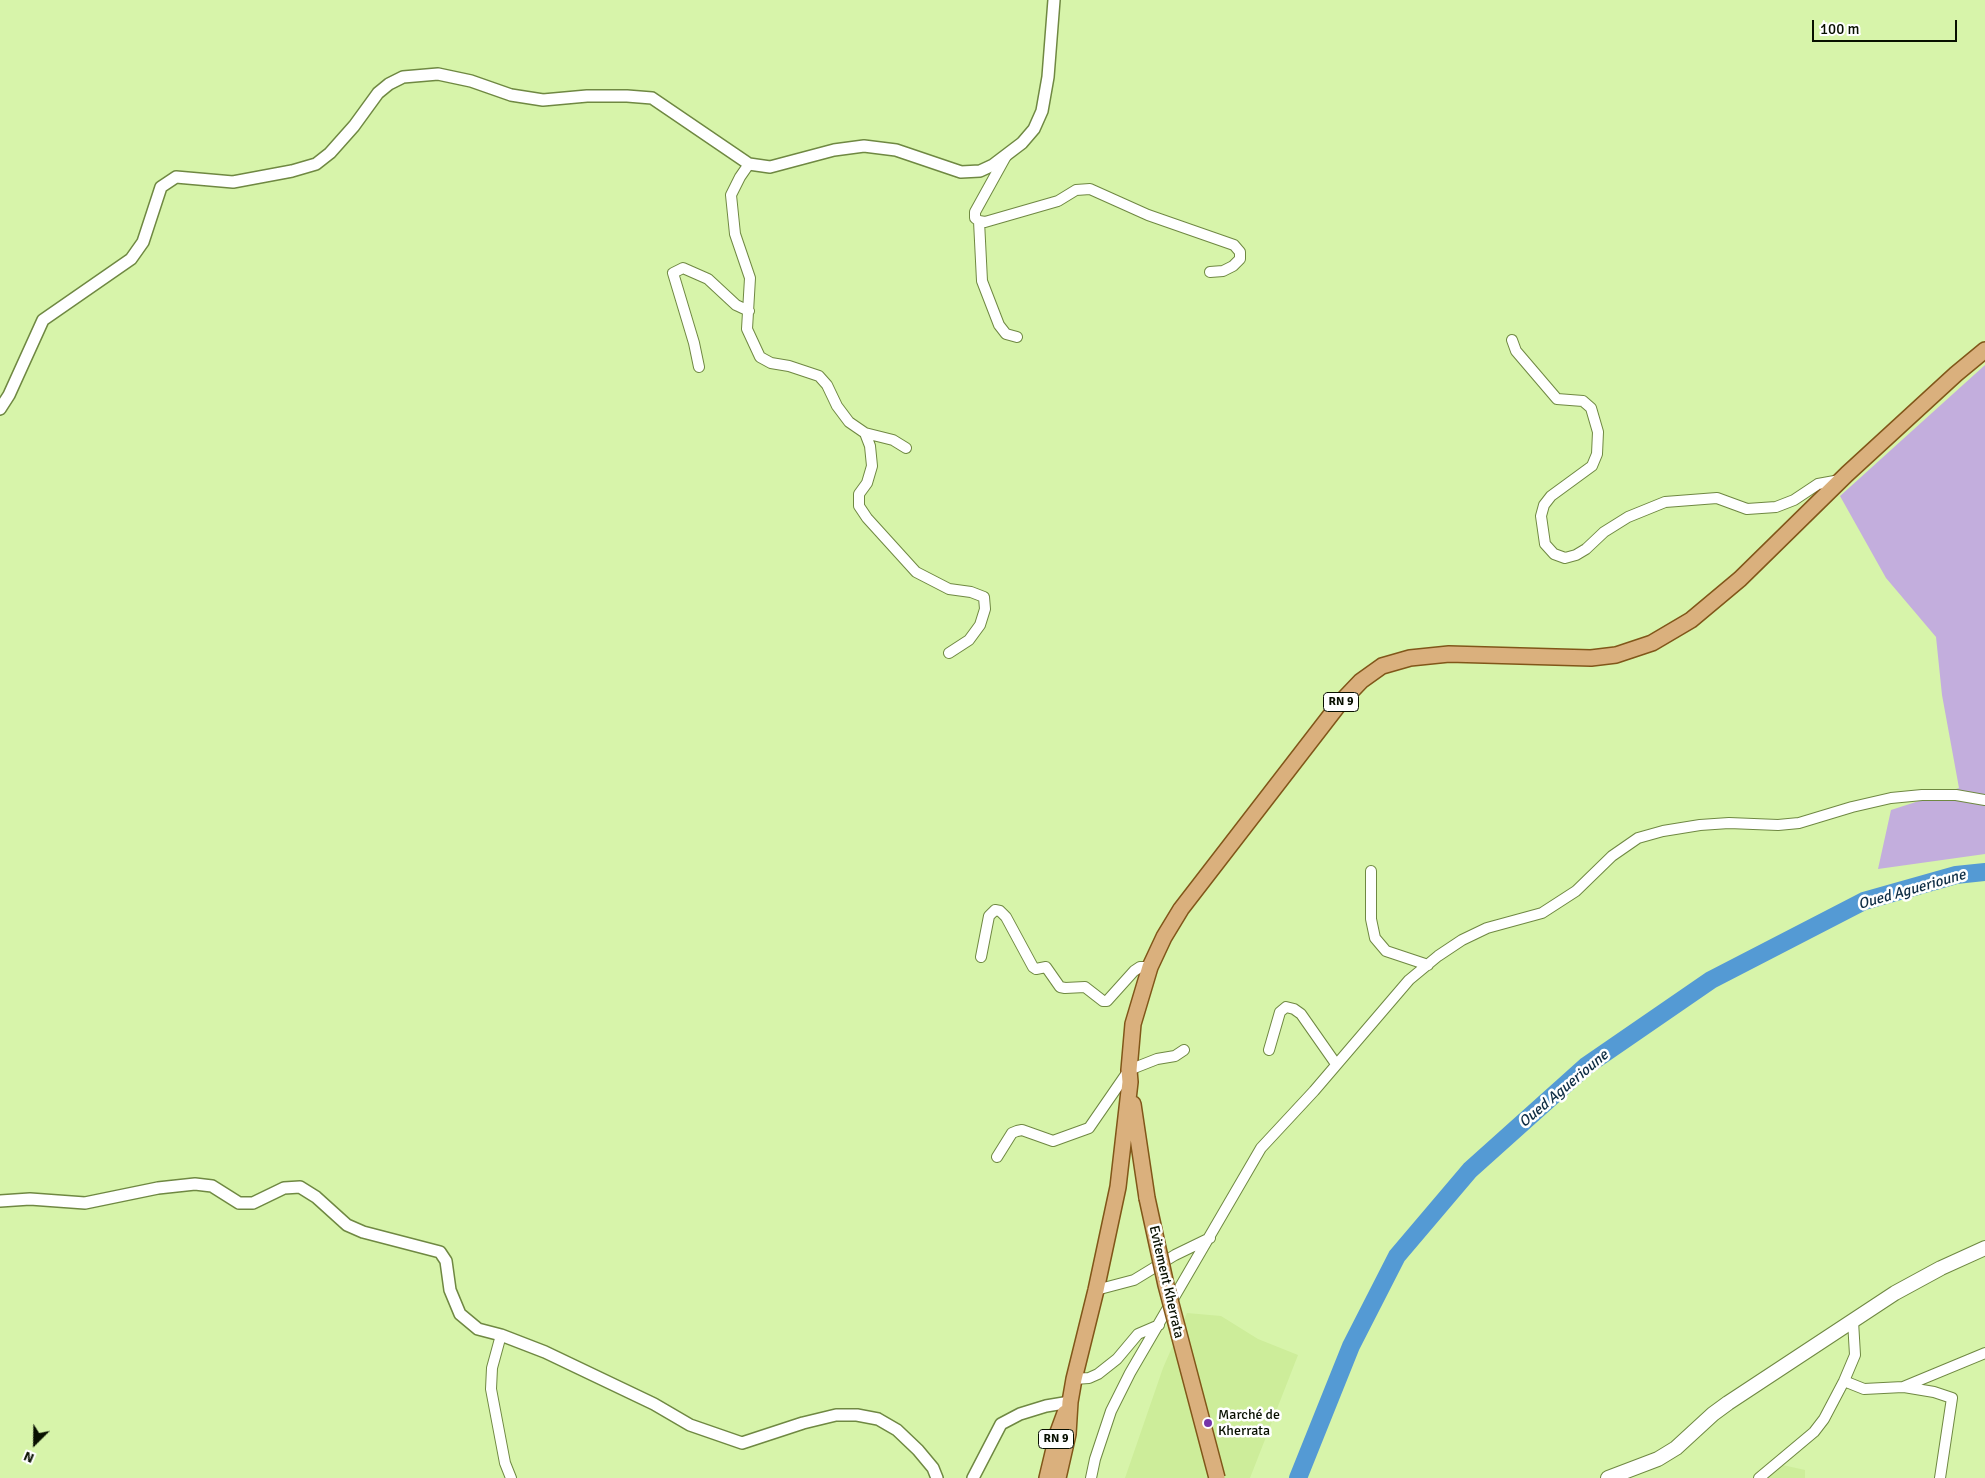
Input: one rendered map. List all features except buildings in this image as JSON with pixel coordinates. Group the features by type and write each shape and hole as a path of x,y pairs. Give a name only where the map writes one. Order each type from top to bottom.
{"main road":[{"name":"RN 9","path":"1058,1478 1068,1434 1074,1379 1096,1290 1118,1187 1133,1024 1150,967 1164,937 1181,909 1340,702 1370,674 1382,666 1396,661 1430,655 1475,654 1591,658 1616,655 1652,643 1691,620 1714,602 1961,369 1985,350"},
{"name":"Evitement Kherrata","path":"1129,1076 1147,1198 1166,1285 1217,1478"},
{"path":"1608,1478 1658,1459 1676,1448 1713,1414 1895,1293 1941,1268 1985,1248"},
{"name":"RN 9","path":"1047,1478 1058,1432 1070,1402"}],"street":[{"path":"0,409 9,395 42,320 131,258 143,242 161,187 176,177 233,182 292,171 316,164 330,153 354,126 378,93 403,76 438,74 471,81 511,95 543,100 595,96 652,98 750,164 770,167 834,150 864,146 896,150 960,172 980,171 993,166 1022,143 1034,129 1042,111 1048,77 1054,0"},
{"path":"1006,156 975,212 975,218 979,221 985,222 1058,201 1076,190 1090,189 1166,222 1222,239 1234,245 1240,252 1240,259 1234,266 1223,271 1210,272"},
{"path":"750,164 740,177 731,195 736,234 750,278 748,329 760,357 771,363 790,366 819,376 827,385 837,406 849,422 865,433 893,440 906,448"},
{"path":"979,221 982,281 999,325 1006,334 1017,338"},
{"path":"699,367 694,343 673,273 682,268 708,279 736,305 748,311"},
{"path":"1512,340 1516,351 1557,399 1583,400 1590,408 1598,432 1598,454 1592,466 1551,496 1544,505 1541,516 1546,544 1554,554 1565,558 1576,555 1586,549 1604,532 1628,517 1665,502 1717,498 1747,509 1776,507 1794,500 1818,484 1842,480"},
{"path":"865,433 870,446 872,466 867,483 859,494 860,506 867,518 916,572 949,589 971,592 984,597 985,609 980,626 969,640 949,653"},
{"path":"1091,1478 1111,1412 1130,1373 1261,1148 1409,980 1428,965 1462,940 1487,928 1542,913 1576,891 1612,856 1638,838 1663,831 1700,825 1729,823 1778,825 1799,823 1852,807 1891,798 1939,795 1985,800"},
{"path":"1371,870 1371,919 1374,938 1386,951 1428,965"},
{"path":"981,957 989,916 995,910 1000,911 1006,917 1033,967 1036,969 1046,967 1060,987 1085,986 1103,1001 1107,1001 1134,971 1140,967 1150,967"},
{"path":"1268,1050 1280,1012 1286,1008 1294,1009 1301,1014 1336,1064"},
{"path":"998,1157 1012,1134 1017,1131 1022,1130 1052,1141 1089,1128 1129,1076 1158,1060 1175,1056 1184,1050"},
{"path":"0,1200 30,1199 85,1203 158,1188 195,1184 212,1186 239,1203 253,1203 284,1188 300,1187 316,1197 347,1225 363,1232 440,1252 446,1261 450,1290 460,1314 478,1329 501,1335 545,1352 637,1396 690,1425 742,1443 803,1423 836,1415 857,1415 878,1419 897,1430 918,1450 933,1468 937,1478"},
{"path":"1096,1290 1134,1280 1175,1255 1210,1238"},
{"path":"1759,1478 1814,1432 1824,1419 1855,1355 1853,1321"},
{"path":"1074,1379 1089,1378 1098,1374 1117,1359 1138,1334 1159,1325"},
{"path":"501,1335 492,1368 491,1389 505,1463 511,1478"},
{"path":"1903,1387 1985,1353"},
{"path":"1844,1381 1864,1389 1903,1387 1934,1392 1952,1398 1940,1478"},
{"path":"972,1478 1001,1424 1020,1414 1046,1406 1070,1402"}],"shaded area":[{"path":"1985,365 1985,854 1878,869 1891,810 1959,788 1942,695 1936,637 1886,578 1840,496"},
{"name":"Marché de Kherrata","path":"1187,1313 1221,1316 1258,1339 1298,1355 1250,1478 1125,1478 1163,1368"},
{"path":"1778,1464 1805,1470 1805,1478 1763,1478"}],"waterway":[{"name":"Oued Aguerioune","path":"1298,1478 1351,1346 1397,1256 1470,1170 1586,1066 1711,980 1864,901 1956,875 1985,872"}],"place":[{"name":"Marché de Kherrata","path":"1208,1423"}]}
